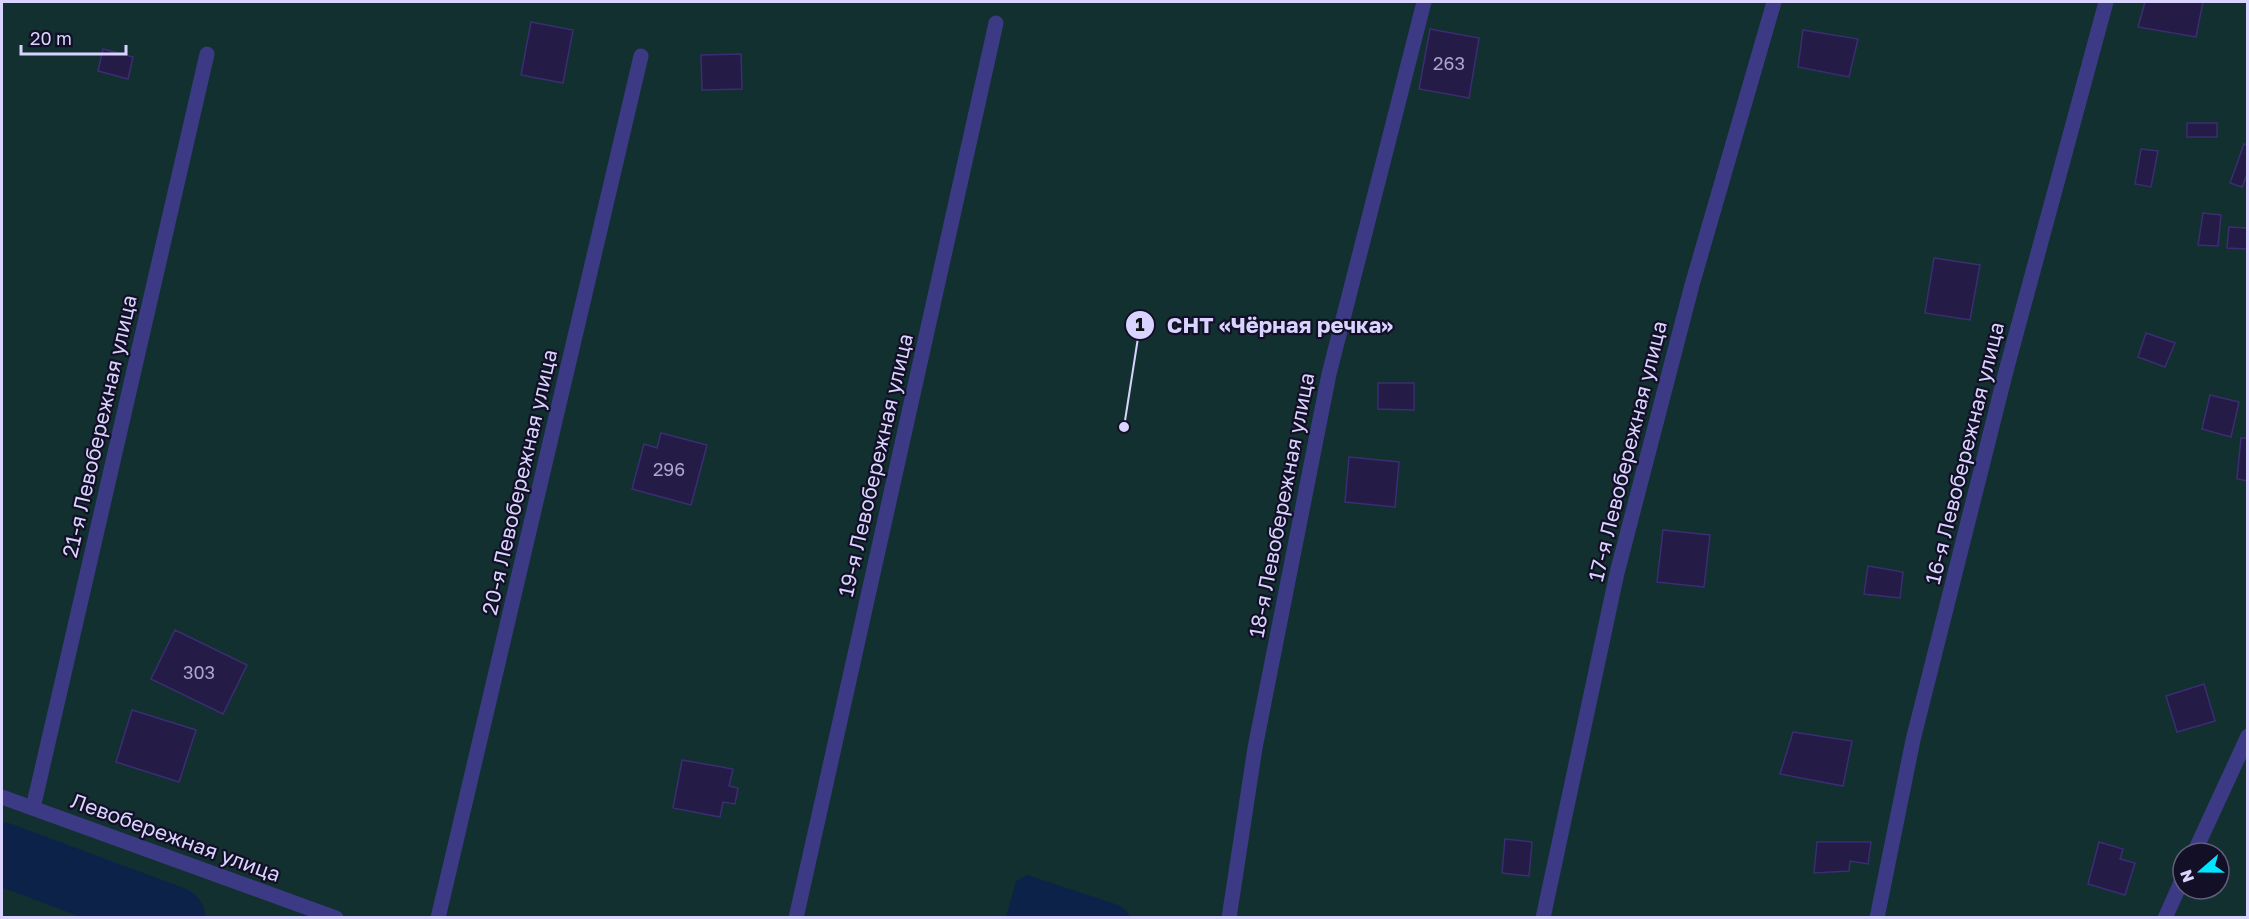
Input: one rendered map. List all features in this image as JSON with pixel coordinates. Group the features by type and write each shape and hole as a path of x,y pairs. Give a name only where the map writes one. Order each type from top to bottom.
{"street":[{"name":"18-я Левобережная улица","path":"1229,918 1256,748 1329,374 1424,2"},
{"name":"17-я Левобережная улица","path":"1543,918 1617,573 1692,285 1774,2"},
{"name":"16-я Левобережная улица","path":"1877,918 1916,728 2006,371 2106,2"},
{"name":"19-я Левобережная улица","path":"796,918 996,23"},
{"name":"21-я Левобережная улица","path":"33,808 207,54"},
{"name":"20-я Левобережная улица","path":"438,918 641,56"},
{"path":"2199,841 2247,736"},
{"name":"Левобережная улица","path":"2,796 336,918"},
{"path":"2165,918 2173,901"}],"green space":[{"path":"2,2 2247,2 2247,917 2,918"}],"water":[{"path":"1027,875 1118,905 1126,910 1130,917 1006,917 1016,881"}],"building":[{"path":"2145,2 2203,2 2196,37 2138,27"},
{"path":"531,22 573,30 563,83 521,75"},
{"path":"1430,29 1479,38 1469,98 1419,89"},
{"path":"1803,30 1858,39 1849,77 1798,67"},
{"path":"103,49 133,57 128,79 98,71"},
{"path":"741,54 742,89 702,90 701,55"},
{"path":"2187,123 2217,123 2217,137 2187,137"},
{"path":"2244,144 2248,145 2248,172 2242,187 2230,183"},
{"path":"2141,149 2158,151 2151,187 2135,184"},
{"path":"2203,213 2221,215 2218,246 2198,245"},
{"path":"2229,227 2248,228 2248,249 2227,248"},
{"path":"1934,258 1980,265 1970,320 1925,313"},
{"path":"2146,333 2175,343 2165,367 2138,357"},
{"path":"1378,383 1414,383 1414,410 1378,409"},
{"path":"2210,395 2239,402 2231,437 2202,429"},
{"path":"661,433 707,445 691,505 632,489 644,444 657,448"},
{"path":"2241,438 2248,438 2248,481 2237,479"},
{"path":"1349,457 1399,462 1395,507 1345,502"},
{"path":"1663,530 1710,535 1704,587 1657,582"},
{"path":"1868,566 1903,572 1900,598 1864,594"},
{"path":"175,630 247,665 223,714 151,679"},
{"path":"2204,684 2215,721 2177,732 2166,696"},
{"path":"132,710 196,730 179,782 116,762"},
{"path":"1793,732 1852,741 1843,786 1780,774"},
{"path":"682,760 733,769 729,786 738,788 735,804 723,802 720,817 673,808"},
{"path":"1505,839 1532,842 1529,876 1502,873"},
{"path":"1817,842 1871,842 1868,864 1850,861 1849,871 1814,873"},
{"path":"2099,842 2123,849 2120,859 2135,863 2125,895 2088,884"}],"waterway":[{"path":"2,854 174,918"}],"place":[{"name":"СНТ «Чёрная речка»","path":"1124,427"}]}
